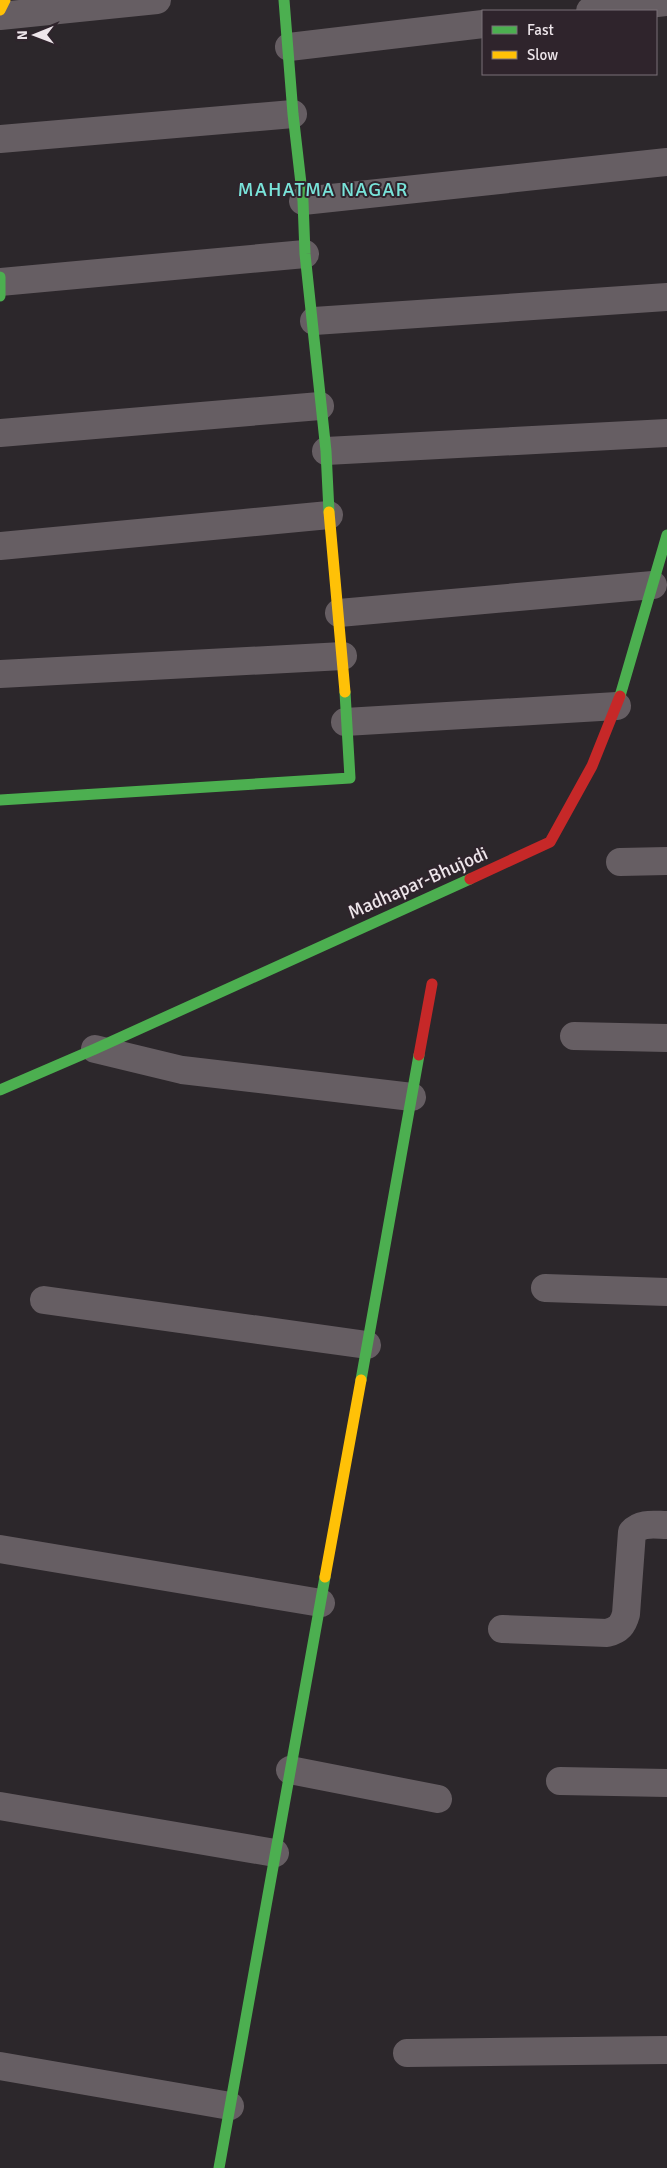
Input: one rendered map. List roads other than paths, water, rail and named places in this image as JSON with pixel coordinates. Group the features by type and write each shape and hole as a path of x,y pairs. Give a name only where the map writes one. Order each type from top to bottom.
{"street":[{"path":"0,10 5,0"},
{"path":"0,16 157,0"},
{"path":"0,800 350,778 345,722 343,656 329,515 326,451 320,406 314,321 306,254 303,201 293,114 284,0"},
{"path":"599,10 667,2"},
{"path":"289,47 482,24"},
{"path":"0,139 293,114"},
{"path":"303,201 667,162"},
{"path":"0,282 306,254"},
{"path":"0,277 0,296"},
{"path":"314,321 667,298"},
{"path":"0,433 320,406"},
{"path":"326,451 667,433"},
{"path":"0,546 329,515"},
{"name":"Madhapar-Bhujodi","path":"0,1090 95,1049 550,842 592,766 617,706 667,535"},
{"path":"339,613 653,585"},
{"path":"0,674 343,656"},
{"path":"345,722 617,706"},
{"path":"620,862 667,861"},
{"path":"218,2168 432,984"},
{"path":"574,1036 667,1038"},
{"path":"95,1049 182,1070 412,1097"},
{"path":"545,1288 667,1292"},
{"path":"44,1300 367,1345"},
{"path":"502,1629 607,1633 615,1631 623,1625 626,1614 632,1532 642,1525 667,1525"},
{"path":"0,1549 321,1603"},
{"path":"290,1770 438,1799"},
{"path":"560,1782 667,1783"},
{"path":"0,1806 275,1853"},
{"path":"407,2053 667,2050"},
{"path":"0,2066 230,2106"}],"district":[{"name":"MAHATMA NAGAR","path":"323,189"}]}
